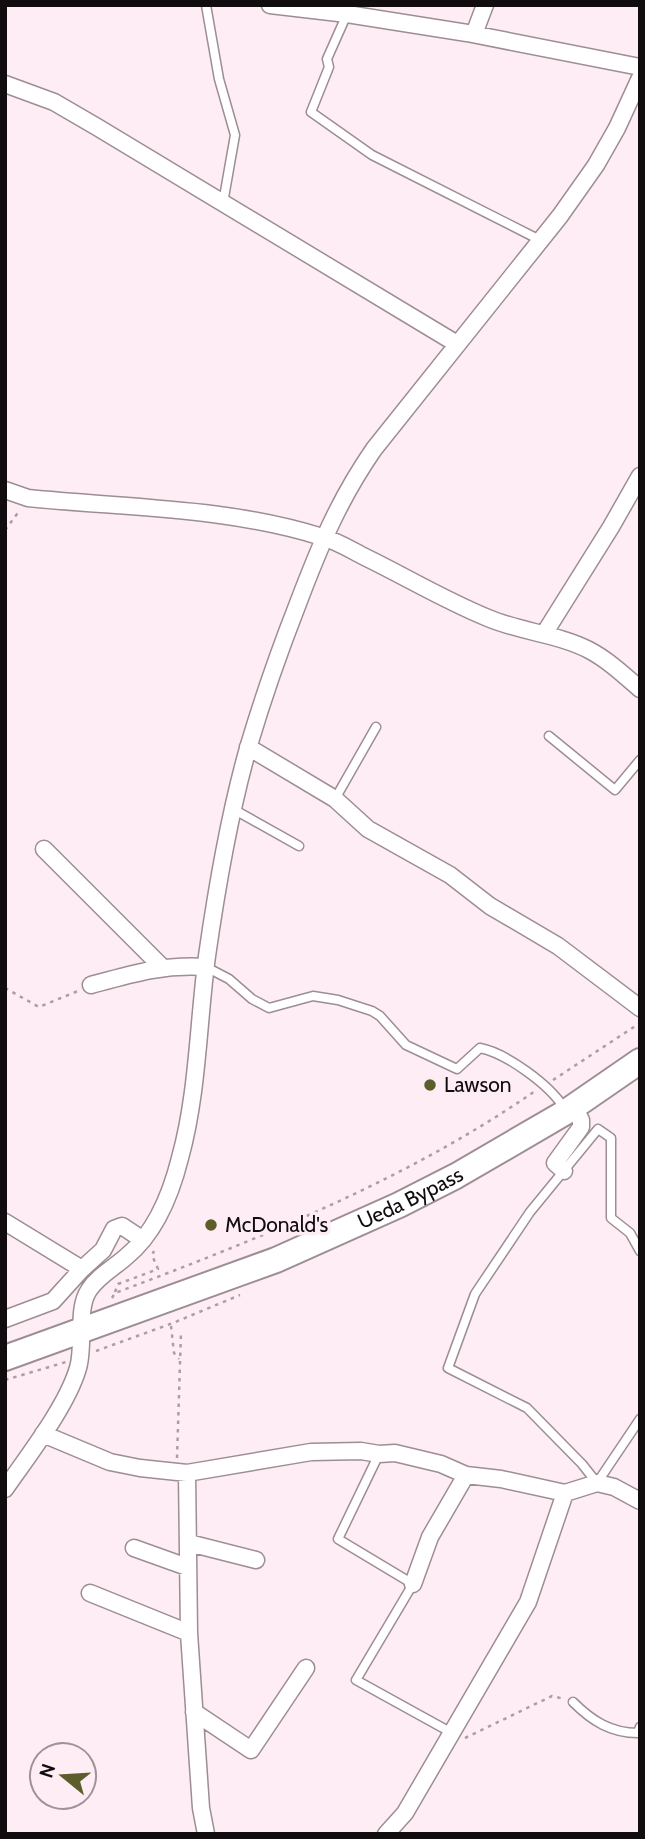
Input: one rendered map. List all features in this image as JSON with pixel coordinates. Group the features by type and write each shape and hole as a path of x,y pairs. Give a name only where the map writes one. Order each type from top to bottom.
{"highway":[{"name":"Ueda Bypass","path":"5,1358 276,1260 338,1233 456,1176 570,1109 640,1061"}],"street":[{"path":"270,5 474,34 640,67"},
{"path":"474,34 485,5"},
{"path":"5,1489 43,1434 72,1383 78,1368 83,1303 89,1290 150,1243 182,1154 197,1054 206,967 233,809 248,747 277,658 324,537 351,482 596,165 640,78"},
{"path":"5,83 54,102 457,344"},
{"path":"544,634 640,476"},
{"path":"5,490 28,498 195,511 324,537 426,587 460,607 503,625 544,634 588,650 615,667 640,689"},
{"path":"248,747 335,799 368,829 450,875 489,906 558,946 640,1008"},
{"path":"44,849 162,968"},
{"path":"91,985 179,965 206,967"},
{"path":"565,1171 555,1163 581,1127 581,1120 570,1109"},
{"path":"5,1222 82,1269"},
{"path":"5,1319 53,1301 103,1250 114,1229 122,1226 150,1243"},
{"path":"43,1434 110,1462 140,1468 182,1472 311,1452 395,1453 441,1464 466,1475 501,1479 565,1493 597,1483 614,1487 640,1501"},
{"path":"182,1472 189,1543 187,1567 194,1712 201,1808 206,1834"},
{"path":"413,1584 430,1537 466,1475"},
{"path":"386,1834 405,1813 528,1602 565,1493"},
{"path":"189,1543 256,1560"},
{"path":"134,1548 187,1567"},
{"path":"90,1593 189,1633"},
{"path":"194,1712 251,1750 306,1668"}],"lane":[{"path":"206,5 219,79 235,135 223,203"},
{"path":"347,14 327,59 329,67 311,112 372,155 540,240"},
{"path":"335,799 376,727"},
{"path":"549,736 615,790 640,760"},
{"path":"233,809 299,846"},
{"path":"206,967 229,979 261,1005 270,1008 313,996 338,1000 372,1011 407,1045 457,1069 480,1048 491,1050 510,1061 570,1109"},
{"path":"640,1251 630,1233 611,1218 611,1138 598,1129 530,1212 475,1294 448,1368 527,1408 597,1483 640,1419"},
{"path":"379,1454 338,1539 413,1584 356,1680 452,1734"},
{"path":"573,1703 601,1725 625,1733 638,1733 640,1727"}],"path":[{"path":"5,530 28,498"},
{"path":"5,988 39,1007 91,985"},
{"path":"115,1293 208,1258 366,1188 508,1110 640,1023"},
{"path":"111,1301 118,1284 158,1269 150,1243"},
{"path":"171,1324 174,1353 179,1359"},
{"path":"181,1332 179,1359 182,1472"},
{"path":"5,1380 68,1361"},
{"path":"452,1734 465,1738 552,1696 573,1703"}],"place":[{"name":"Lawson","path":"430,1085"},
{"name":"McDonald's","path":"211,1225"}]}
